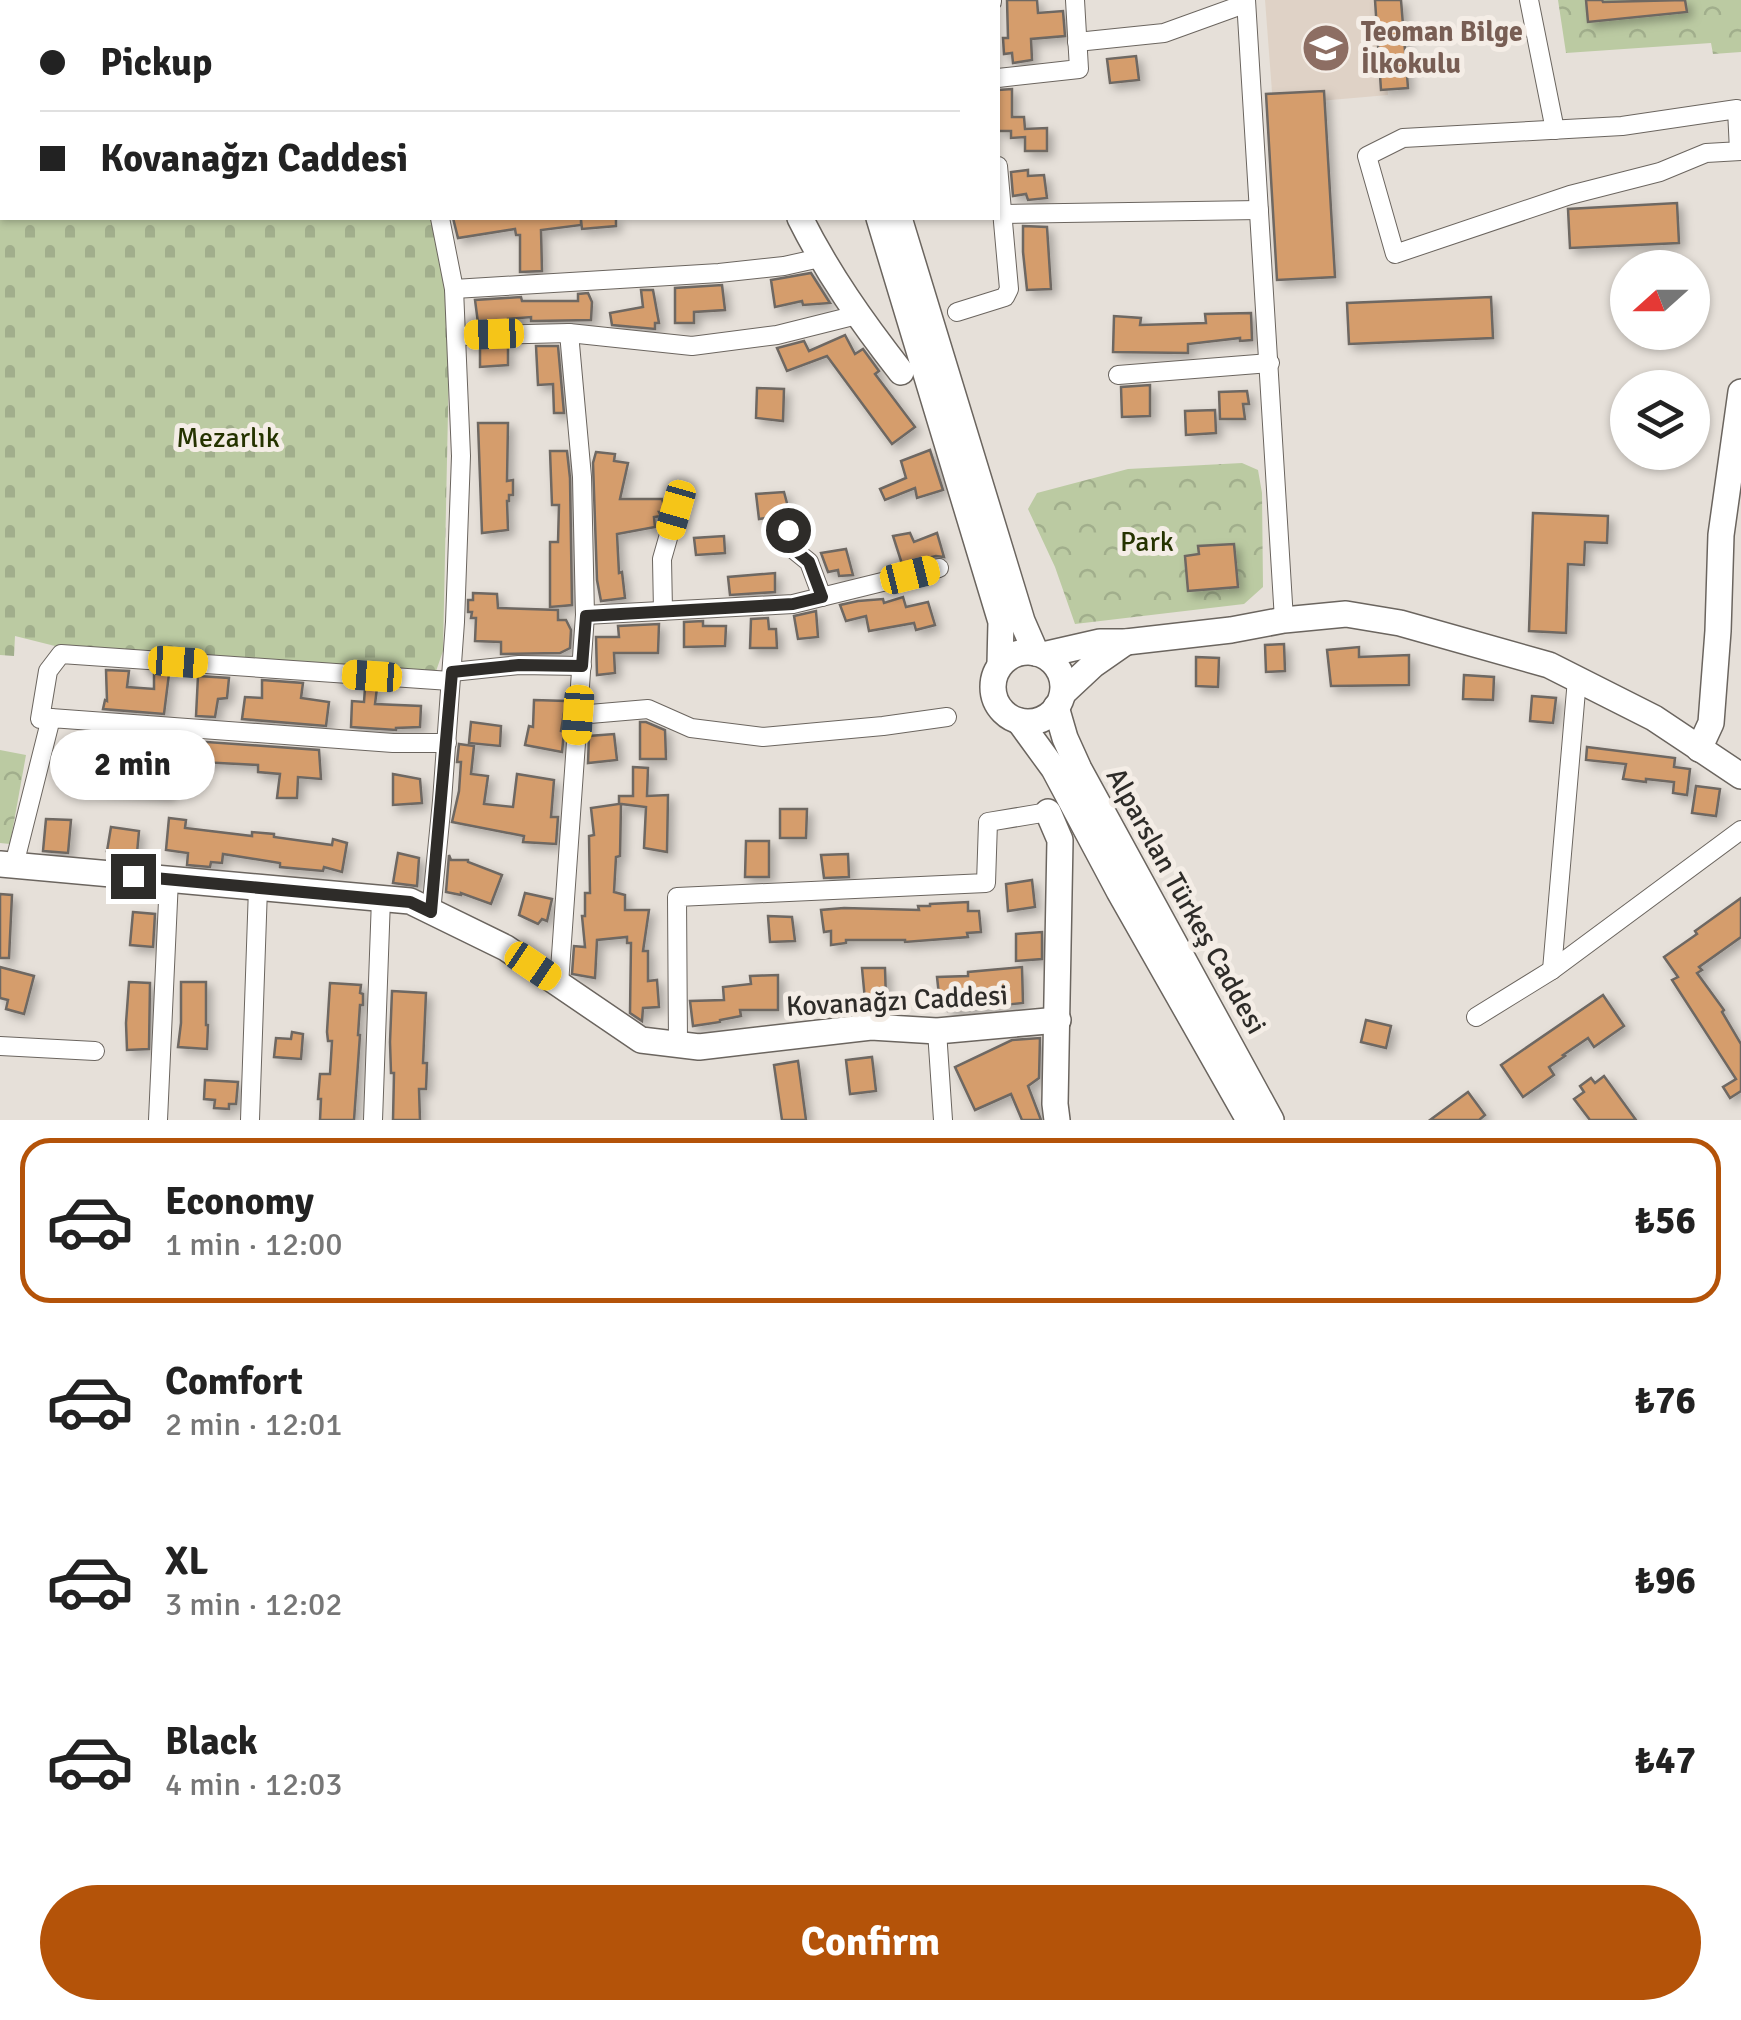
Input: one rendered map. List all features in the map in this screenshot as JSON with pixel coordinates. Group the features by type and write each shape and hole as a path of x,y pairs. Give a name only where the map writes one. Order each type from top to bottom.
{"street":[{"path":"1000,78 1078,69 1075,0"},
{"path":"1530,0 1555,130"},
{"path":"1077,42 1164,33 1246,3 1284,620"},
{"path":"1737,108 1740,151 1706,154 1660,172 1570,195 1396,254 1367,156 1403,138 1622,126 1737,108"},
{"path":"956,312 1005,297 1009,289 1000,185"},
{"path":"1003,214 1260,210"},
{"path":"431,912 451,676 461,456 454,289 440,220"},
{"path":"801,220 857,315 901,372"},
{"path":"890,221 1022,621 1039,654 1059,670 1063,682 1059,700"},
{"path":"890,221 1001,622 1000,664"},
{"path":"454,289 719,273 820,258"},
{"path":"456,336 568,333 692,346 777,335 857,315"},
{"path":"559,984 586,616 582,477 568,333"},
{"path":"1118,375 1270,363"},
{"path":"1699,749 1711,723 1721,534 1740,404"},
{"path":"663,611 662,559 676,510"},
{"path":"784,520 794,549 809,562 822,597"},
{"path":"586,616 793,604 939,568"},
{"path":"1126,642 1093,665 1042,719 1019,721 999,708 994,698 994,674 1009,656 1020,652 1039,654 1100,642 1346,614 1400,623 1549,666 1654,718 1741,776"},
{"path":"446,743 393,743 40,718 48,672 60,654 451,676 519,665 582,666"},
{"path":"1552,970 1577,680"},
{"name":"Alparslan Türkeş Caddesi","path":"1059,700 1066,738 1079,769 1271,1120"},
{"path":"578,715 648,709 691,728 763,737 946,717"},
{"path":"7,864 51,718"},
{"name":"Alparslan Türkeş Caddesi","path":"1019,721 1054,770 1249,1120"},
{"path":"678,1044 677,897 986,883 988,822 1048,812 1060,840 1057,1120"},
{"path":"1476,1018 1552,970 1741,830"},
{"name":"Kovanağzı Caddesi","path":"7,864 410,902 506,948 641,1040 699,1047 872,1027 937,1031 1058,1020"},
{"path":"158,1120 168,879"},
{"path":"250,1120 258,888"},
{"path":"373,1120 381,899"},
{"path":"937,1031 943,1120"},
{"path":"0,1046 95,1051"}],"shaded area":[{"name":"Teoman Bilge İlkokulu","path":"1265,0 1380,0 1388,95 1273,105"}],"green space":[{"path":"1558,0 1741,0 1741,52 1713,54 1711,43 1566,53"},
{"name":"Mezarlık","path":"0,220 431,220 450,317 443,651 434,677 370,666 59,647 15,636 14,656 0,655"},
{"name":"Park","path":"1242,463 1258,470 1262,493 1263,587 1244,604 1075,624 1055,567 1028,509 1037,493 1128,469"},
{"path":"0,750 26,755 10,844 0,843"}],"building":[{"path":"1007,0 1037,0 1038,13 1063,11 1065,36 1031,39 1032,60 1013,63 1012,53 1004,54 1003,38 1008,38"},
{"path":"1375,0 1401,0 1408,88 1381,90"},
{"path":"1586,0 1685,0 1687,12 1588,22"},
{"path":"1136,56 1139,80 1110,83 1107,59"},
{"path":"1012,89 1012,117 1024,117 1025,129 1047,128 1047,151 1025,151 1025,137 1011,138 1011,131 1000,131 1000,90"},
{"path":"1324,91 1335,277 1277,280 1266,94"},
{"path":"1028,170 1028,176 1044,175 1047,198 1028,200 1026,194 1013,196 1011,172"},
{"path":"1677,203 1679,243 1570,248 1568,209"},
{"path":"454,220 581,220 581,225 541,230 542,271 520,272 520,235 516,235 515,229 458,238"},
{"path":"581,220 616,220 616,226 582,229"},
{"path":"1023,226 1047,227 1051,289 1027,290"},
{"path":"811,273 830,303 803,305 802,301 775,307 771,280"},
{"path":"722,285 725,310 694,312 694,323 675,323 675,288"},
{"path":"641,290 653,290 659,323 655,323 655,329 612,325 610,313 643,307"},
{"path":"588,293 591,320 531,321 531,317 478,323 475,300 521,297 522,301 578,301 578,294"},
{"path":"1491,297 1493,338 1349,344 1347,303"},
{"path":"1251,313 1252,340 1188,344 1188,353 1113,352 1114,316 1141,318 1140,325 1206,323 1205,314"},
{"path":"845,335 855,354 863,349 879,371 875,374 915,427 892,444 827,356 787,371 777,348 804,341 809,351"},
{"path":"536,346 558,346 564,413 554,413 553,384 538,385"},
{"path":"508,347 508,365 480,367 480,348"},
{"path":"1150,385 1150,416 1122,417 1121,387"},
{"path":"757,388 784,389 783,421 756,418"},
{"path":"1247,391 1249,404 1243,404 1245,419 1220,419 1219,392"},
{"path":"1215,410 1216,433 1186,435 1185,411"},
{"path":"478,423 508,423 507,481 513,480 513,495 507,501 508,530 482,533"},
{"path":"930,450 943,490 917,498 915,488 885,500 880,489 906,478 901,461"},
{"path":"550,451 567,451 572,605 550,607 550,542 558,542 559,505 552,505"},
{"path":"596,452 615,454 614,461 628,463 620,499 662,499 664,506 659,512 661,516 654,517 655,527 617,534 625,598 601,601 593,463"},
{"path":"784,492 788,507 780,507 772,517 759,519 756,494"},
{"path":"1533,513 1608,516 1607,543 1585,542 1584,565 1568,564 1566,633 1529,631"},
{"path":"910,533 914,542 937,533 944,557 902,564 893,536"},
{"path":"724,536 725,553 696,555 694,538"},
{"path":"1234,544 1238,587 1188,591 1185,556 1199,554 1198,546"},
{"path":"846,549 853,575 839,576 838,570 828,572 821,553"},
{"path":"775,573 775,592 730,595 728,577"},
{"path":"473,593 497,594 498,608 558,610 558,620 566,620 571,630 570,648 560,653 501,654 501,642 475,641 476,618 468,612 468,600 473,600"},
{"path":"903,597 906,607 928,602 935,625 916,630 914,623 869,631 866,616 846,621 840,605 883,599 884,603"},
{"path":"816,611 818,637 798,639 794,616"},
{"path":"768,618 769,629 776,629 777,648 750,648 751,619"},
{"path":"703,621 703,626 726,626 725,646 684,647 684,622"},
{"path":"659,624 658,653 614,653 615,673 597,675 596,637 619,637 618,626"},
{"path":"1284,644 1285,671 1266,672 1265,645"},
{"path":"1359,647 1359,657 1409,655 1409,685 1331,686 1327,650"},
{"path":"1196,657 1219,658 1218,687 1196,686"},
{"path":"106,670 129,671 127,687 154,689 154,673 169,674 164,714 103,709 107,701"},
{"path":"1464,675 1494,677 1493,700 1463,699"},
{"path":"198,676 229,678 227,698 218,699 215,717 196,716"},
{"path":"262,680 303,683 301,698 329,702 326,726 242,719 245,697 262,698"},
{"path":"365,688 377,688 375,704 421,706 420,727 351,727 352,701 364,702"},
{"path":"1532,696 1556,698 1553,723 1530,721"},
{"path":"534,700 566,701 562,752 525,745 529,726 533,727"},
{"path":"471,722 501,726 500,746 469,743"},
{"path":"640,722 665,730 666,759 640,759"},
{"path":"614,734 617,760 588,763 589,736"},
{"path":"100,739 151,739 178,746 179,740 319,750 321,779 298,777 297,798 277,798 280,774 258,772 258,765 200,762 200,766 174,764 169,796 98,788"},
{"path":"459,744 474,746 471,774 488,776 484,804 513,807 517,774 554,780 551,817 558,817 556,844 523,842 524,836 452,822 459,791"},
{"path":"1587,747 1675,758 1674,767 1690,769 1687,795 1673,793 1674,782 1623,779 1626,764 1586,760"},
{"path":"633,767 648,768 647,796 668,795 667,852 644,848 646,807 621,804 620,856 616,857 614,892 625,895 625,910 649,910 643,951 648,951 648,981 657,980 659,1007 643,1008 642,1021 630,1013 631,943 627,943 627,937 597,940 595,978 572,974 574,946 585,947 582,916 585,893 590,893 589,836 594,835 591,808 619,804 619,796 633,796"},
{"path":"393,774 420,779 422,803 393,805"},
{"path":"1696,786 1720,789 1716,816 1692,813"},
{"path":"780,809 807,809 806,838 780,838"},
{"path":"169,818 186,820 185,828 252,836 252,832 274,834 332,845 333,839 347,843 342,872 324,867 323,871 280,867 280,863 223,854 222,863 211,862 210,867 187,865 188,853 166,850"},
{"path":"46,819 71,820 68,853 43,851"},
{"path":"111,827 139,831 137,853 107,851"},
{"path":"746,841 769,841 769,877 745,877"},
{"path":"398,853 419,858 417,886 393,883"},
{"path":"848,854 849,877 824,878 821,855"},
{"path":"449,855 451,860 468,860 502,875 491,904 446,892"},
{"path":"1032,880 1035,907 1008,911 1006,884"},
{"path":"525,893 552,899 547,921 542,919 538,924 519,915"},
{"path":"0,894 12,895 9,958 0,958"},
{"path":"1741,898 1741,937 1699,967 1702,970 1697,973 1724,1010 1741,1044 1741,1091 1730,1098 1723,1087 1736,1079 1672,980 1678,977 1664,957"},
{"path":"968,902 968,911 979,911 981,932 967,933 968,937 905,942 846,940 831,945 831,931 824,932 821,910 919,910 918,906 930,904"},
{"path":"133,912 155,914 153,947 130,945"},
{"path":"768,916 792,917 795,941 770,942"},
{"path":"1042,932 1042,959 1016,961 1016,934"},
{"path":"0,967 34,976 24,1014 6,1009 8,1000 0,998"},
{"path":"1022,967 1023,1003 948,1011 946,995 939,995 937,977"},
{"path":"862,968 885,968 886,1000 865,1000"},
{"path":"778,975 778,1010 740,1010 741,1016 693,1026 690,1001 724,1000 723,987 751,984 750,976"},
{"path":"129,982 150,983 149,1049 127,1050"},
{"path":"181,982 206,982 207,1049 178,1047"},
{"path":"330,983 361,985 363,994 354,1120 320,1120 320,1074 330,1074"},
{"path":"392,991 426,993 426,1089 419,1089 420,1120 393,1120"},
{"path":"1603,995 1624,1026 1594,1047 1588,1038 1563,1055 1549,1067 1554,1075 1523,1097 1501,1065"},
{"path":"1366,1020 1391,1026 1386,1048 1361,1042"},
{"path":"292,1032 303,1034 301,1059 274,1057 276,1038 291,1039"},
{"path":"1040,1038 1039,1078 1028,1086 1041,1120 1022,1120 1011,1094 975,1110 955,1067 1012,1040"},
{"path":"872,1057 876,1091 850,1094 846,1060"},
{"path":"798,1061 806,1120 782,1120 774,1065"},
{"path":"1604,1076 1636,1120 1590,1120 1574,1099 1584,1092 1580,1086 1591,1078 1595,1083"},
{"path":"205,1080 238,1082 236,1104 229,1104 229,1109 214,1108 215,1100 204,1099"},
{"path":"1468,1092 1485,1115 1479,1120 1430,1120"}],"place":[{"name":"Teoman Bilge İlkokulu","path":"1326,48"}],"route":[{"path":"133,876 410,902 431,912 452,672 519,665 582,666 586,616 793,604 822,597 809,562 794,549 788,530"}]}
